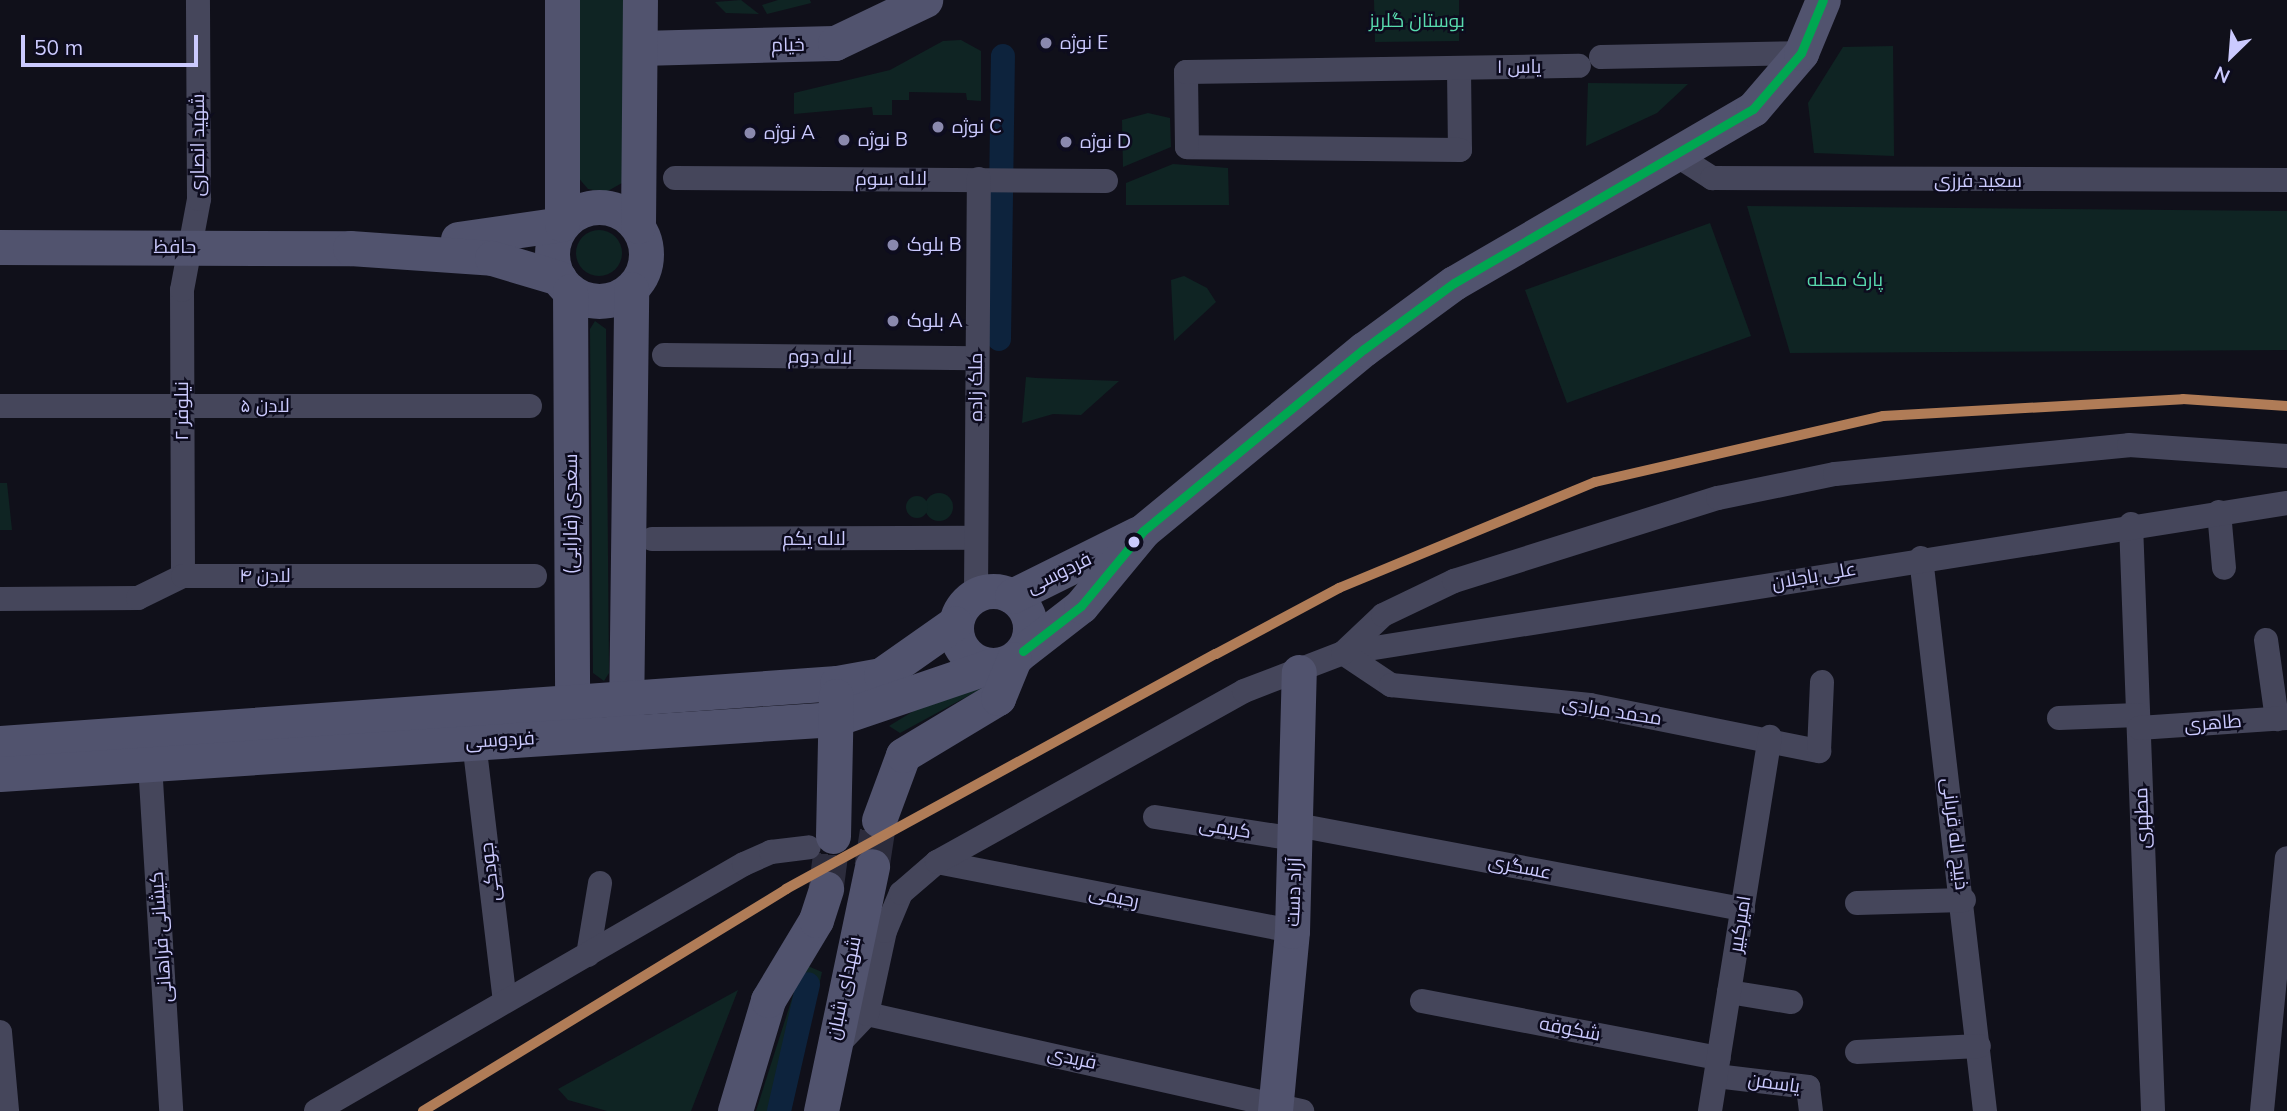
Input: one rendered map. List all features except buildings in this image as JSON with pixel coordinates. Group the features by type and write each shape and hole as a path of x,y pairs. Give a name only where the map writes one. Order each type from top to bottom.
{"street":[{"name":"شهید انصاری","path":"188,247 199,200 198,0"},
{"path":"562,0 562,224 552,248 564,285"},
{"path":"626,734 631,289 646,258 638,226 640,0"},
{"name":"خیام","path":"640,48 835,43 925,0"},
{"path":"1801,53 1823,0"},
{"name":"یاس ۱","path":"1459,70 1460,150 1187,146 1186,72 1459,70 1590,61 1801,53"},
{"name":"فردوسی","path":"0,774 626,734 834,734 1009,659 1081,606 1143,531 1309,392 1454,283 1753,109 1801,53"},
{"name":"سعید فرزی","path":"1676,155 1712,178 2287,180"},
{"name":"لاله سوم","path":"675,178 1106,181"},
{"name":"ملک زاده","path":"976,594 976,358 984,180"},
{"path":"350,248 562,224 582,209 606,206 638,226"},
{"name":"حافظ","path":"0,247 350,248"},
{"name":"نیلوفر ۲","path":"183,576 182,406 188,247"},
{"path":"350,248 492,258 601,301 631,289"},
{"name":"سعدی (فارابی)","path":"564,285 572,737"},
{"name":"لاله دوم","path":"664,355 976,358"},
{"name":"لادن ۵","path":"0,406 530,406"},
{"path":"831,1052 867,1014 893,909 912,881 937,862 1244,691 1343,653 1383,615 1454,581 1718,498 1835,474 2129,445 2287,456"},
{"name":"علی باجلان","path":"1343,653 2131,524 2287,503"},
{"path":"2219,512 2224,568"},
{"name":"مطهری","path":"2131,524 2154,1111"},
{"name":"فردوسی","path":"1012,596 1143,531"},
{"name":"لاله یکم","path":"652,540 976,538"},
{"name":"ذبیح اله قربانی","path":"1921,558 1964,900 1985,1111"},
{"name":"لادن ۴","path":"0,598 138,598 183,576 535,576"},
{"path":"880,820 903,755 998,698 1009,659 1030,627 1012,596 976,594 955,623 960,647 1009,659"},
{"name":"فردوسی","path":"0,743 837,683 881,675 955,623"},
{"path":"2266,640 2282,719"},
{"name":"محمد مرادی","path":"1343,653 1391,685 1590,705 1770,737 1819,751 1822,681"},
{"name":"آزاد دست","path":"1284,1108 1296,832 1299,672"},
{"path":"316,1111 744,864 821,841 834,734 837,683"},
{"name":"طاهری","path":"2059,718 2139,721 2282,719"},
{"name":"امیرکبیر","path":"1710,1111 1770,737"},
{"name":"جودکی","path":"474,742 505,1001"},
{"name":"کیشانی فراهانی","path":"150,764 171,1111"},
{"name":"کریمی","path":"1155,817 1296,832"},
{"name":"عسگری","path":"1296,832 1743,909"},
{"path":"2262,1111 2284,953 2287,858"},
{"name":"رحیمی","path":"937,862 1292,931"},
{"name":"شهدای شبان","path":"821,1111 831,1052 872,866"},
{"path":"588,955 600,883"},
{"path":"735,1111 768,1000 816,920 827,889"},
{"path":"1857,903 1964,900"},
{"path":"1729,992 1791,1002"},
{"name":"شکوفه","path":"1422,1001 1717,1067"},
{"name":"فریدی","path":"867,1014 1284,1108"},
{"path":"0,1032 8,1111"},
{"path":"1857,1052 1979,1046"},
{"name":"یاسمن","path":"1717,1067 1808,1087 1811,1111"}],"green space":[{"path":"574,0 628,0 622,183 606,192 588,189 576,175"},
{"path":"741,0 759,14 726,13 715,2"},
{"path":"778,0 810,0 811,3 767,14 762,5"},
{"name":"بوستان گلریز","path":"1374,0 1459,0 1459,41 1375,42"},
{"path":"961,40 981,51 981,101 967,100 966,93 909,92 909,100 892,100 892,115 873,115 872,107 794,114 794,93 890,70 943,41"},
{"path":"1893,46 1894,156 1814,153 1808,103 1843,47"},
{"path":"1588,83 1688,84 1657,113 1586,146"},
{"path":"1148,113 1170,118 1171,147 1123,167 1122,120"},
{"path":"1173,164 1228,168 1229,205 1126,205 1126,183"},
{"name":"پارک محله","path":"1747,206 2287,211 2287,350 1790,353"},
{"path":"1710,223 1751,336 1567,403 1525,290"},
{"path":"599,230 615,237 622,253 615,269 599,276 583,269 576,253 583,237"},
{"path":"1184,276 1207,288 1216,302 1174,341 1171,280"},
{"path":"595,321 606,329 609,673 604,681 593,673 590,329"},
{"path":"1026,377 1119,381 1081,415 1053,414 1022,423"},
{"path":"0,483 7,483 12,530 0,530"},
{"path":"939,493 949,497 953,507 949,517 939,521 929,517 925,507 929,497"},
{"path":"917,496 925,499 928,507 925,515 917,518 909,515 906,507 909,499"},
{"path":"990,684 900,733 889,726 930,701"},
{"path":"803,964 822,972 791,1111 756,1111"},
{"path":"738,990 691,1111 607,1111 568,1100 558,1089"}],"waterway":[{"path":"999,339 1003,56"},
{"path":"779,1111 808,984"}],"tunnel":[{"path":"872,866 879,820"},
{"path":"826,889 833,836"}],"transit line":[{"path":"1023,651 1081,606 1143,531 1364,349 1454,283 1753,109 1801,53 1823,0"},
{"path":"423,1111 786,889 1216,654 1339,588 1595,482 1883,416 2183,399 2287,406"}],"place":[{"name":"نوژه E","path":"1046,43"},
{"name":"نوژه C","path":"938,127"},
{"name":"نوژه A","path":"750,133"},
{"name":"نوژه B","path":"844,140"},
{"name":"نوژه D","path":"1066,142"},
{"name":"بلوک B","path":"893,245"},
{"name":"بلوک A","path":"893,321"}]}
